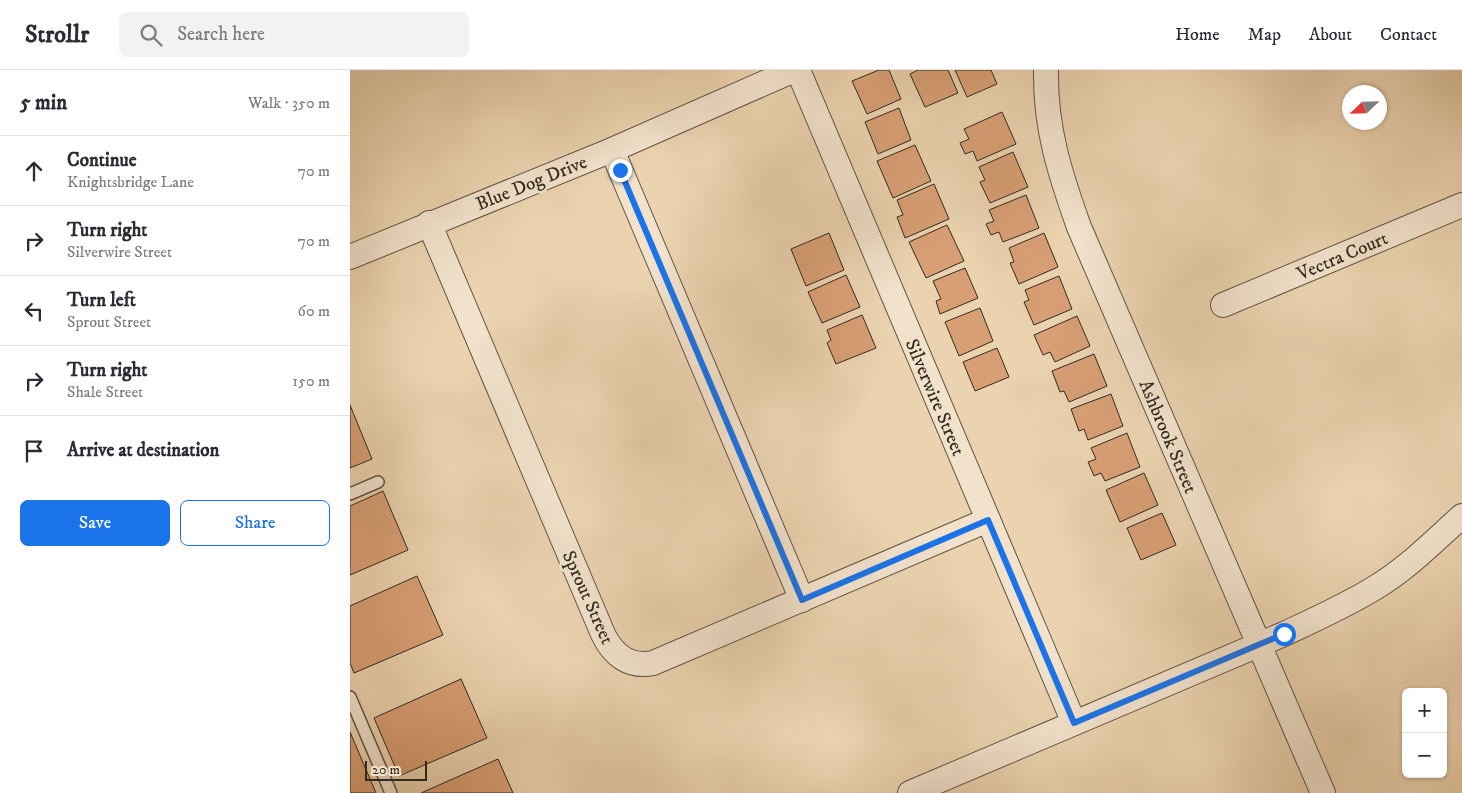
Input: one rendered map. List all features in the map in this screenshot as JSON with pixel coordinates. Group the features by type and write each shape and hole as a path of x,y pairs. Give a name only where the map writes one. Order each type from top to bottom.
{"street":[{"name":"Blue Dog Drive","path":"350,257 429,223 612,150 796,70"},
{"name":"Silverwire Street","path":"796,70 1074,723"},
{"name":"Ashbrook Street","path":"1046,70 1046,94 1057,164 1079,227 1323,793"},
{"path":"612,150 802,600"},
{"name":"Vectra Court","path":"1223,305 1462,206"},
{"name":"Sprout Street","path":"429,223 595,616 612,651 632,663 653,663 988,520"},
{"path":"910,793 1260,644 1374,589 1412,562 1462,516"}],"lane":[{"path":"350,494 378,482"},
{"path":"350,697 391,793"}],"building":[{"path":"879,70 889,70 901,99 867,114 852,81"},
{"path":"918,70 948,70 958,93 925,107 910,74"},
{"path":"955,70 991,70 997,84 967,97"},
{"path":"899,108 911,140 878,154 865,122"},
{"path":"1002,112 1016,144 977,161 973,151 965,154 960,143 969,139 964,129"},
{"path":"915,145 931,181 893,198 877,161"},
{"path":"1013,152 1028,187 990,203 980,182 985,180 979,167"},
{"path":"934,184 949,219 905,238 897,217 903,215 897,200"},
{"path":"1026,195 1039,228 1003,242 999,232 991,235 986,224 994,221 989,210"},
{"path":"947,225 964,261 926,278 909,242"},
{"path":"829,233 844,270 806,286 791,249"},
{"path":"1044,233 1058,267 1019,284 1010,263 1014,262 1009,248"},
{"path":"965,268 978,298 940,314 936,301 941,299 933,281"},
{"path":"846,275 860,307 822,323 808,292"},
{"path":"1059,276 1072,309 1034,325 1024,302 1029,300 1025,290"},
{"path":"980,308 993,341 959,356 945,322"},
{"path":"862,315 876,348 836,364 827,343 831,340 827,330"},
{"path":"1077,316 1090,346 1055,362 1050,352 1043,355 1034,335"},
{"path":"997,348 1009,377 975,391 963,362"},
{"path":"1094,354 1107,386 1069,402 1064,391 1060,392 1052,371"},
{"path":"1111,394 1123,426 1088,440 1084,429 1079,431 1071,409"},
{"path":"350,405 372,459 350,468"},
{"path":"1127,433 1140,467 1105,481 1101,473 1094,476 1088,462 1096,459 1091,448"},
{"path":"1144,473 1158,505 1120,522 1106,490"},
{"path":"383,491 408,550 350,575 350,506"},
{"path":"1162,513 1176,545 1141,560 1127,528"},
{"path":"417,576 443,635 354,673 350,663 350,606"},
{"path":"461,679 487,738 399,776 374,718"},
{"path":"350,732 376,793 350,793"},
{"path":"498,759 513,793 421,793"}],"route":[{"path":"620,170 802,600 988,520 1074,723 1284,634"}]}
